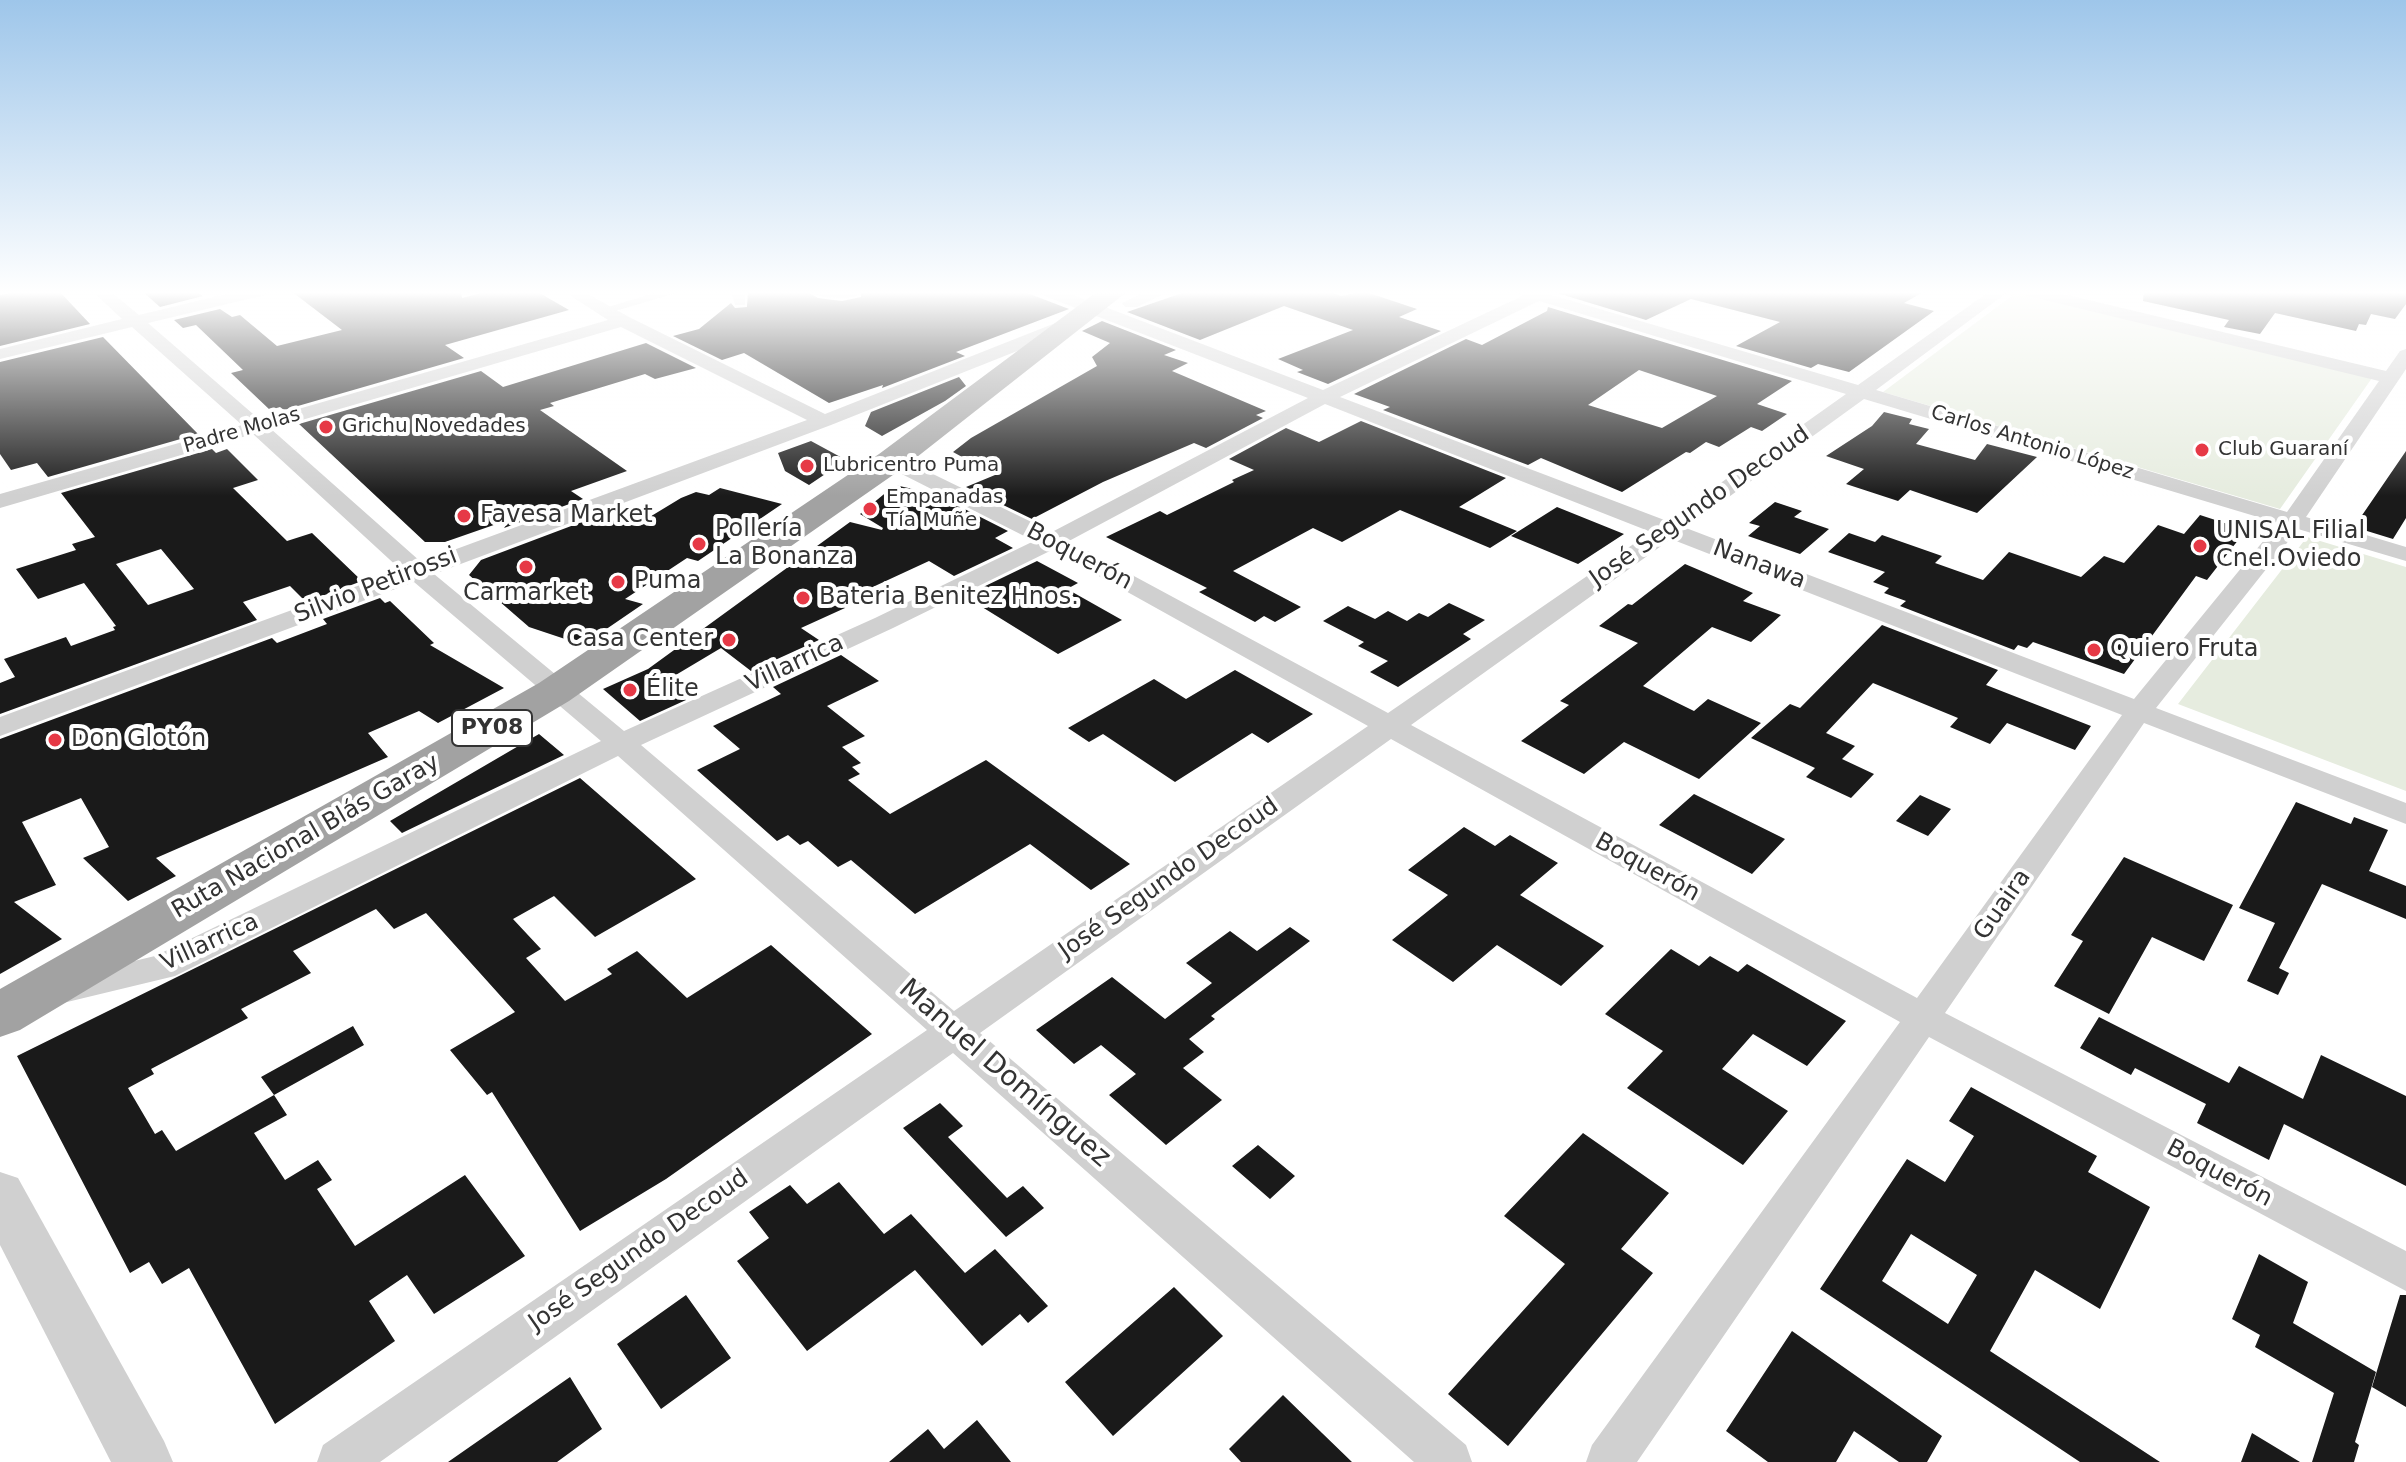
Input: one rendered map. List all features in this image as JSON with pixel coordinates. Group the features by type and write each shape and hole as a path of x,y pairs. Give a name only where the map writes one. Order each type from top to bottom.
{"highway":[{"name":"Ruta Nacional Blás Garay","path":"964,409 1035,359"},
{"name":"Ruta Nacional Blás Garay","path":"14,1006 554,692 651,628 1035,359"}],"street":[{"name":"Manuel Domínguez","path":"181,359 554,692 621,743 1449,1462"},
{"name":"Padre Molas","path":"0,501 474,359"},
{"path":"700,359 824,421"},
{"name":"Silvio Petirossi","path":"0,727 824,421 977,359"},
{"name":"Nanawa","path":"1237,359 1324,397 2406,814"},
{"name":"Villarrica","path":"14,1006 163,967 621,743 884,623 1052,541 1401,359"},
{"name":"Carlos Antonio López","path":"1753,359 2406,554"},
{"name":"José Segundo Decoud","path":"340,1462 953,1029 1669,530 1905,359"},
{"path":"2318,359 2397,378"},
{"name":"Guaira","path":"1609,1462 2139,711 2292,521 2397,378"},
{"name":"Boquerón","path":"891,461 1052,541 1923,1018 2406,1272"},
{"path":"0,1194 143,1462"}],"shaded area":[{"name":"Club Guaraní","path":"1927,359 2295,359 2372,378 2280,509 1883,392"},
{"path":"2307,537 2406,567 2406,791 2178,704"}],"building":[{"path":"11,359 125,359 198,434 48,477 37,463 11,470 0,454 0,362"},
{"path":"232,359 460,359 284,410 280,407 270,410 231,373 243,370"},
{"path":"593,359 678,359 696,368 655,379 645,374 550,403 554,406 540,410 627,471 571,491 583,499 504,528 511,519 445,542 425,542 299,424 481,371 503,387"},
{"path":"755,359 957,359 882,388 883,385 829,403"},
{"path":"1093,359 1177,359 1188,363 1172,371 1266,411 1256,415 1263,418 1206,448 1194,443 1103,482 1032,519 966,487 995,475 953,452 971,438 1097,366"},
{"path":"1279,359 1381,359 1328,384 1297,372 1303,370"},
{"path":"1425,359 1720,359 1792,381 1757,404 1787,414 1762,431 1751,427 1719,447 1706,442 1622,492 1541,458 1528,465 1383,410 1390,407 1354,394","holes":["1639,370 1717,396 1662,428 1588,405"]},
{"path":"1781,359 1867,359 1849,372 1818,364 1811,368"},
{"path":"959,377 966,386 882,436 865,426 871,412"},
{"path":"1884,412 1912,419 1909,424 1929,429 1916,444 1975,460 1987,444 2037,457 1977,513 1910,490 1898,501 1846,484 1864,469 1826,456 1872,426"},
{"path":"1361,421 1506,478 1459,507 1517,531 1490,548 1400,510 1342,542 1313,528 1233,571 1301,607 1275,622 1264,616 1255,622 1199,592 1207,588 1106,537 1160,511 1167,515 1254,470 1229,459 1286,428 1319,442"},
{"name":"Lubricentro Puma","path":"811,441 846,460 809,485 785,471 778,453"},
{"path":"212,449 216,453 227,449 258,480 233,488 287,541 312,533 362,581 306,602 290,586 243,602 257,620 0,714 0,683 15,677 4,659 66,637 71,646 115,630 113,627 116,626 84,583 38,599 16,569 76,550 72,544 95,537 61,493","holes":["161,549 194,589 148,605 116,564"]},
{"path":"2406,451 2406,518 2393,539 2354,527"},
{"path":"895,485 935,494 1008,531 995,538 1013,548 954,576 929,561 849,598 856,603 801,628 819,640 751,671 721,648 664,682 686,700 640,721 603,689 648,669 850,522 882,530 860,514"},
{"path":"720,488 782,504 698,561 687,558 625,599 643,604 583,645 529,627 469,575 481,560 603,514 617,523 641,514 648,518 681,498 696,492 709,495"},
{"path":"1775,502 1802,511 1794,517 1829,529 1800,554 1748,536 1760,526 1749,523"},
{"path":"1557,507 1624,534 1578,564 1511,536"},
{"path":"2200,515 2246,530 2207,580 2196,576 2124,674 2033,642 2027,648 2018,645 2014,650 1900,606 1906,601 1884,593 1889,588 1873,582 1885,572 1828,552 1849,533 1875,542 1882,535 1942,556 1935,563 1983,580 2009,552 2081,577 2104,556 2124,563 2158,525 2184,534"},
{"path":"1037,561 1078,583 1067,589 1122,620 1058,654 974,602 987,596 977,590"},
{"path":"1685,564 1753,593 1743,601 1781,615 1751,642 1712,627 1643,686 1694,711 1708,699 1761,723 1699,779 1624,742 1584,774 1521,741 1569,705 1560,701 1638,643 1599,626"},
{"path":"380,598 385,603 390,601 434,643 430,645 504,688 438,723 419,711 368,733 388,757 156,858 176,876 128,901 83,858 109,847 81,798 22,822 56,885 14,902 62,939 0,974 0,739 272,638 277,643 327,624 323,619"},
{"path":"1449,603 1485,620 1463,634 1471,639 1398,687 1370,672 1388,661 1358,646 1364,642 1323,621 1348,606 1375,619 1388,611 1407,621 1419,613 1428,617"},
{"path":"1882,625 1998,670 1986,685 2091,726 2075,750 2007,723 1990,744 1950,727 1958,718 1873,683 1826,733 1855,746 1842,759 1874,774 1851,798 1806,777 1815,768 1751,738 1790,704 1800,708"},
{"path":"841,655 879,681 827,706 865,736 842,747 861,763 852,767 860,774 848,780 890,814 986,760 1130,864 1091,890 1030,844 915,914 851,860 838,867 808,841 800,845 788,835 777,841 697,770 740,749 713,726 781,694 773,687"},
{"path":"1235,670 1313,714 1268,743 1252,733 1175,782 1103,734 1089,742 1068,728 1154,679 1186,699"},
{"path":"539,734 564,755 402,833 390,821"},
{"path":"580,778 696,879 595,937 554,896 513,919 541,949 526,958 565,1001 612,974 607,969 637,951 687,998 771,945 872,1034 666,1179 580,1231 492,1092 487,1095 450,1050 515,1012 426,913 394,929 376,909 293,951 311,973 241,1009 248,1018 151,1069 154,1074 128,1088 155,1134 162,1130 176,1151 274,1095 287,1115 254,1133 285,1180 318,1160 332,1180 317,1189 355,1246 465,1175 525,1256 434,1314 407,1275 369,1301 395,1341 275,1424 189,1268 162,1284 149,1262 130,1273 17,1056"},
{"path":"1694,794 1785,839 1752,874 1659,825"},
{"path":"1920,795 1951,809 1928,836 1896,821"},
{"path":"2296,802 2351,824 2354,817 2388,830 2369,871 2406,886 2406,919 2322,884 2279,968 2289,973 2278,995 2247,981 2275,923 2239,908"},
{"path":"1464,827 1495,846 1510,835 1558,863 1520,895 1604,946 1561,986 1497,945 1453,982 1392,940 1448,895 1408,870"},
{"path":"2124,857 2233,905 2204,961 2152,937 2109,1014 2054,986 2083,941 2071,935"},
{"path":"1290,927 1310,941 1211,1016 1215,1019 1189,1039 1204,1052 1183,1068 1222,1100 1166,1145 1109,1095 1136,1074 1101,1045 1074,1064 1036,1030 1112,977 1165,1019 1212,983 1186,963 1230,931 1257,951"},
{"path":"1671,949 1699,966 1710,956 1738,972 1747,964 1846,1021 1807,1066 1753,1034 1722,1069 1788,1111 1743,1165 1627,1088 1663,1051 1605,1014"},
{"path":"2099,1017 2229,1083 2239,1066 2303,1099 2321,1055 2406,1096 2406,1186 2284,1124 2269,1160 2197,1123 2206,1104 2135,1068 2131,1075 2080,1048"},
{"path":"353,1026 364,1045 274,1095 261,1077"},
{"path":"1971,1087 2097,1156 2088,1172 2150,1207 2100,1309 2035,1270 1990,1351 2160,1462 2080,1462 1820,1289 1907,1159 1945,1182 1974,1136 1949,1121","holes":["1911,1234 1977,1275 1948,1324 1882,1281"]},
{"path":"940,1103 963,1126 948,1137 1007,1198 1023,1186 1044,1208 1006,1237 903,1128"},
{"path":"1583,1133 1669,1193 1621,1249 1653,1273 1508,1446 1448,1394 1565,1264 1504,1216"},
{"path":"1258,1145 1295,1176 1270,1199 1232,1166"},
{"path":"839,1182 884,1234 911,1214 965,1273 995,1249 1048,1306 1028,1323 1020,1314 982,1346 915,1270 807,1351 737,1261 769,1238 749,1212 790,1185 807,1204"},
{"path":"2259,1254 2308,1282 2293,1323 2376,1372 2355,1442 2359,1445 2354,1462 2312,1462 2334,1393 2255,1347 2260,1335 2232,1319"},
{"path":"1174,1287 1223,1336 1113,1436 1065,1382"},
{"path":"686,1295 731,1358 661,1409 617,1344"},
{"path":"2400,1295 2406,1295 2406,1407 2372,1387"},
{"path":"1792,1331 1942,1436 1927,1462 1899,1462 1854,1431 1836,1462 1768,1462 1726,1431"},
{"path":"570,1377 602,1429 557,1462 448,1462"},
{"path":"1283,1395 1352,1462 1241,1462 1229,1449"},
{"path":"977,1420 1011,1462 889,1462 928,1429 944,1449"},
{"path":"2252,1433 2300,1462 2241,1462"}],"place":[{"name":"Grichu Novedades","path":"326,427"},
{"name":"Club Guaraní","path":"2202,450"},
{"name":"Lubricentro Puma","path":"807,466"},
{"name":"Empanadas Tía Muñe","path":"870,509"},
{"name":"Favesa Market","path":"464,516"},
{"name":"Pollería La Bonanza","path":"699,544"},
{"name":"UNISAL Filial Cnel.Oviedo","path":"2200,546"},
{"name":"Carmarket","path":"526,567"},
{"name":"Puma","path":"618,582"},
{"name":"Bateria Benitez Hnos.","path":"803,598"},
{"name":"Casa Center","path":"729,640"},
{"name":"Quiero Fruta","path":"2094,650"},
{"name":"Élite","path":"630,690"},
{"name":"Don Glotón","path":"55,740"}]}
